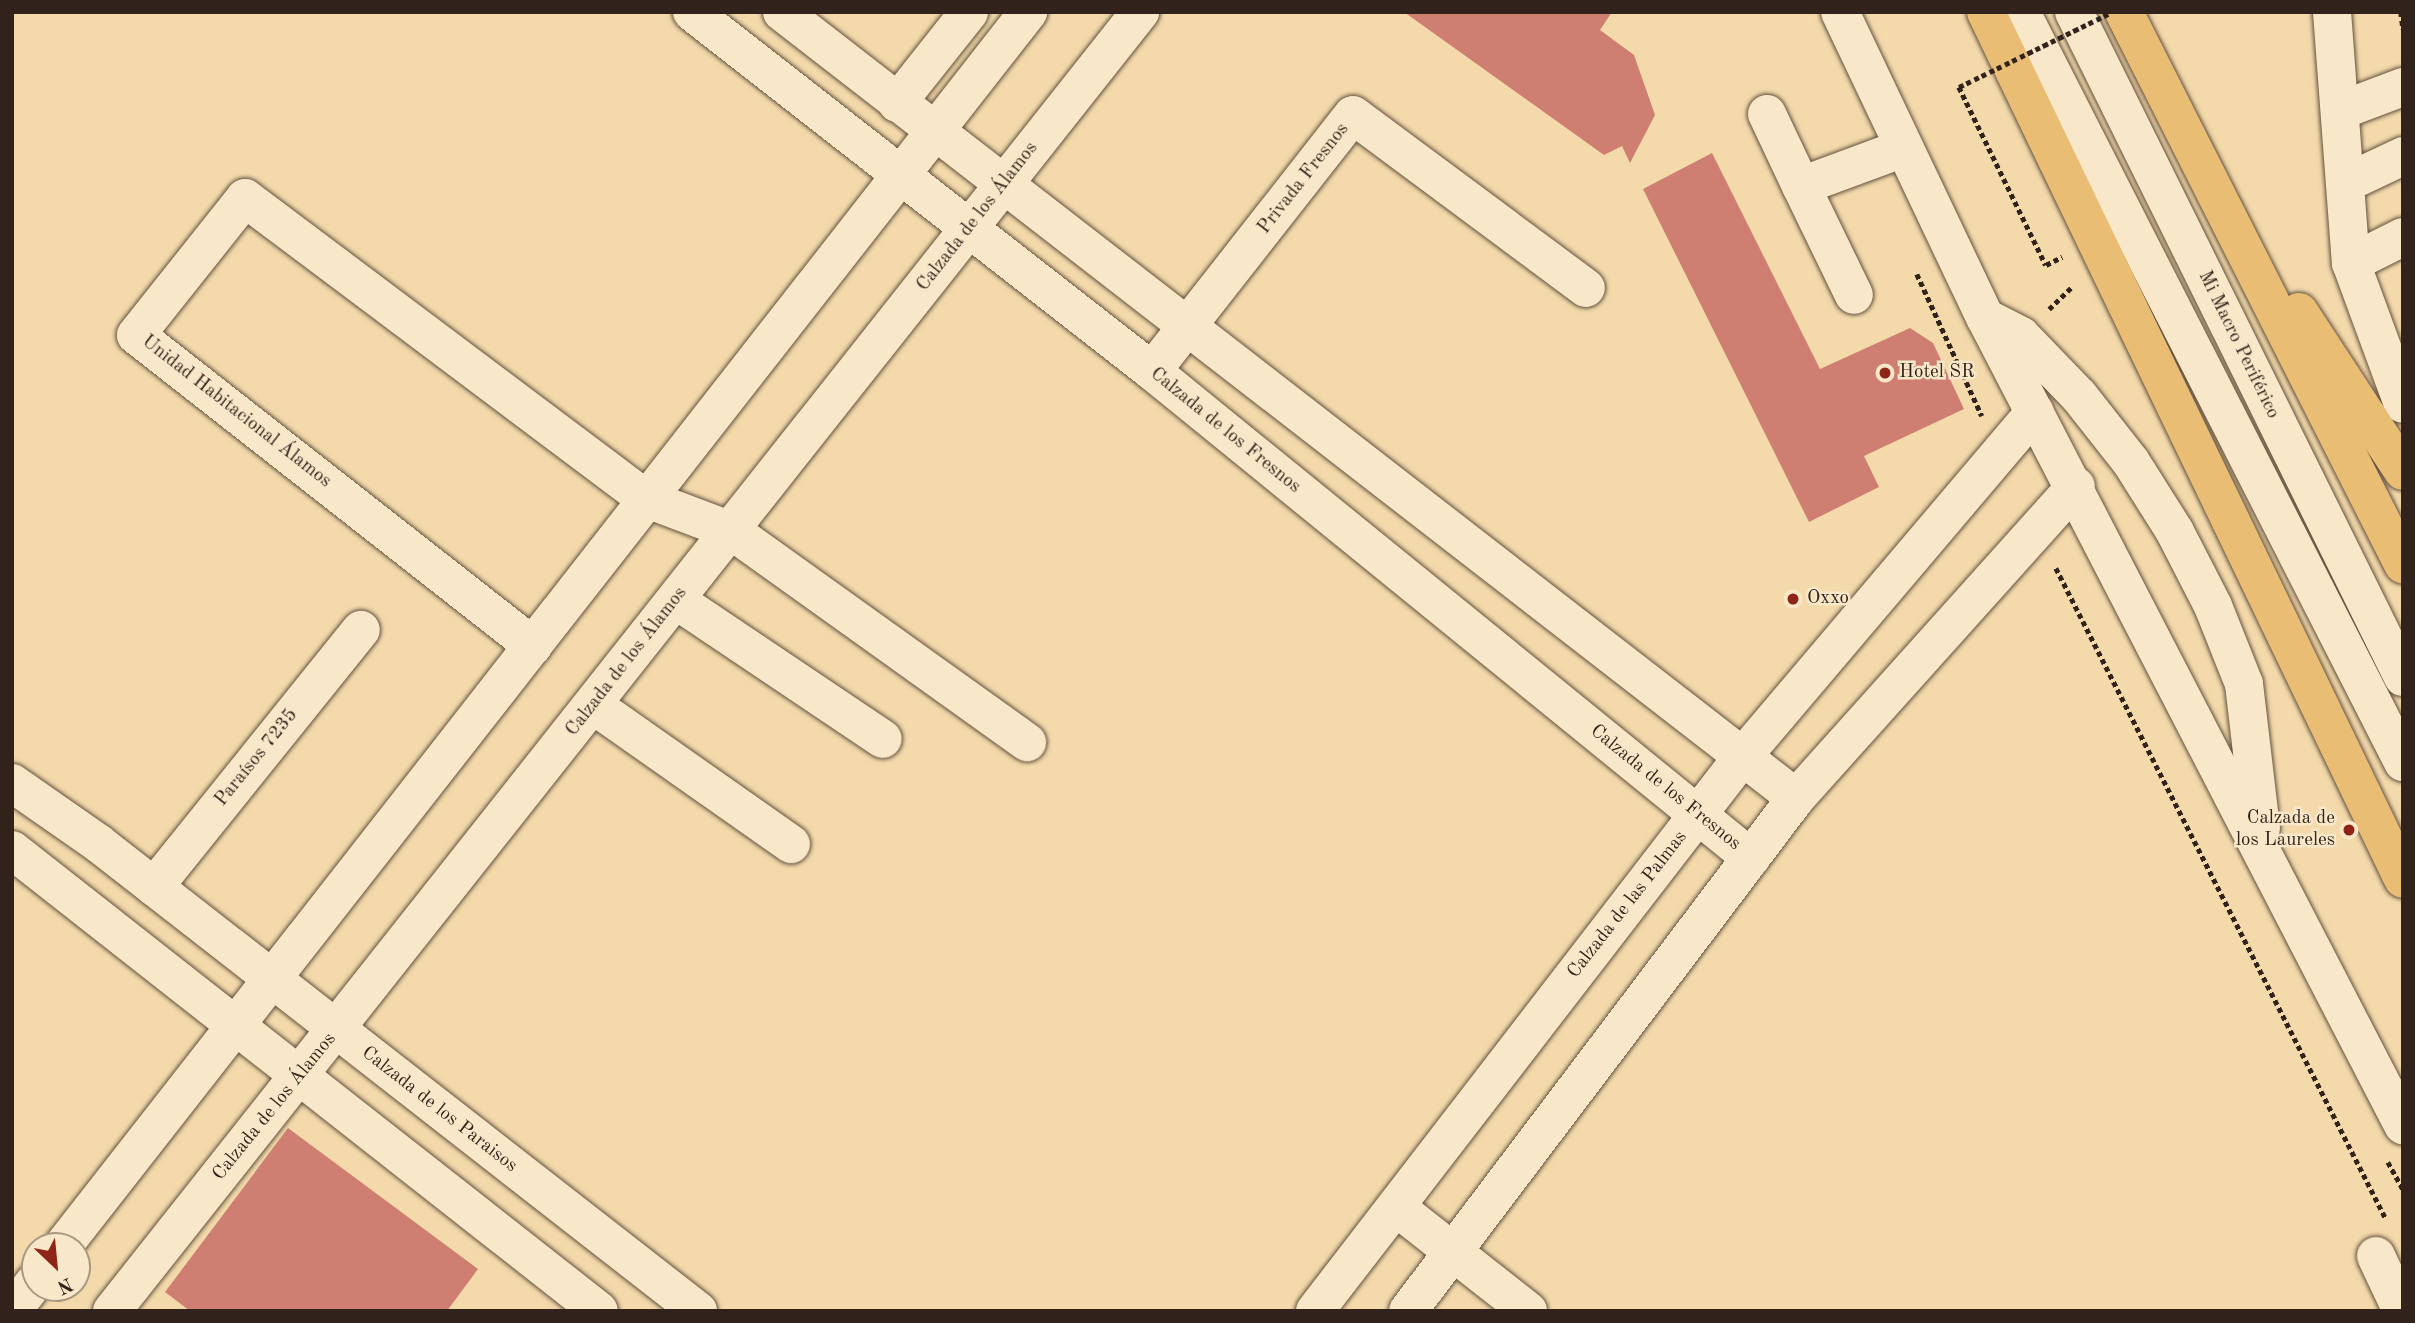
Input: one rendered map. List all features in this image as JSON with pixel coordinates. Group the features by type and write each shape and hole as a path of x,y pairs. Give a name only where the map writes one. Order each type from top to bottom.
{"highway":[{"path":"1986,12 2403,879"},
{"path":"2124,12 2403,564"},
{"path":"2189,144 2403,471"}],"street":[{"name":"Calzada de los Fresnos","path":"692,12 1152,372 1751,858"},
{"path":"782,12 1002,187 1190,325 1796,798"},
{"path":"897,103 969,12"},
{"path":"74,1232 533,646 644,498 1028,12"},
{"name":"Calzada de los Álamos","path":"112,1311 732,531 1140,12"},
{"path":"1840,12 1984,317 2076,486 2403,1125"},
{"path":"2021,12 2403,762"},
{"name":"Mi Macro Periférico","path":"2074,12 2403,677"},
{"path":"2332,12 2342,110 2351,263 2403,404"},
{"path":"2342,110 2403,87"},
{"path":"1767,114 1854,295"},
{"name":"Privada Fresnos","path":"1152,372 1353,115 1587,288"},
{"path":"1801,186 1904,148"},
{"path":"2346,183 2403,156"},
{"name":"Unidad Habitacional Álamos","path":"533,646 136,335 245,198 644,498"},
{"path":"2351,263 2403,237"},
{"path":"1984,317 2021,336 2131,462 2213,606 2244,684 2264,854"},
{"name":"Calzada de las Palmas","path":"1315,1311 1743,756 2035,412"},
{"path":"1408,1311 1796,798 2076,486"},
{"path":"644,498 732,531 1027,742"},
{"path":"676,600 883,739"},
{"name":"Paraísos 7235","path":"154,887 361,630"},
{"path":"593,705 791,845"},
{"name":"Calzada de los Paraisos","path":"12,783 154,887 698,1311"},
{"path":"12,850 237,1024 599,1311"},
{"path":"1396,1207 1528,1311"},
{"path":"2383,1242 2402,1311"}],"path":[{"path":"2067,266 2062,257 2046,265 1959,87 2112,12"},
{"path":"2401,12 2403,29"},
{"path":"1913,264 1999,453"},
{"path":"2021,336 2076,283 2071,275"},
{"path":"2036,530 2383,1242"}],"building":[{"path":"1404,12 1612,12 1600,30 1634,55 1655,115 1630,163 1622,146 1604,155"},
{"path":"1712,153 1820,369 1910,328 1933,343 1964,409 1864,456 1879,487 1809,522 1643,189"},
{"path":"288,1128 478,1269 447,1311 190,1311 165,1292"}],"place":[{"name":"Hotel SR","path":"1885,373"},
{"name":"Oxxo","path":"1793,599"},
{"name":"Calzada de los Laureles","path":"2349,830"}]}
